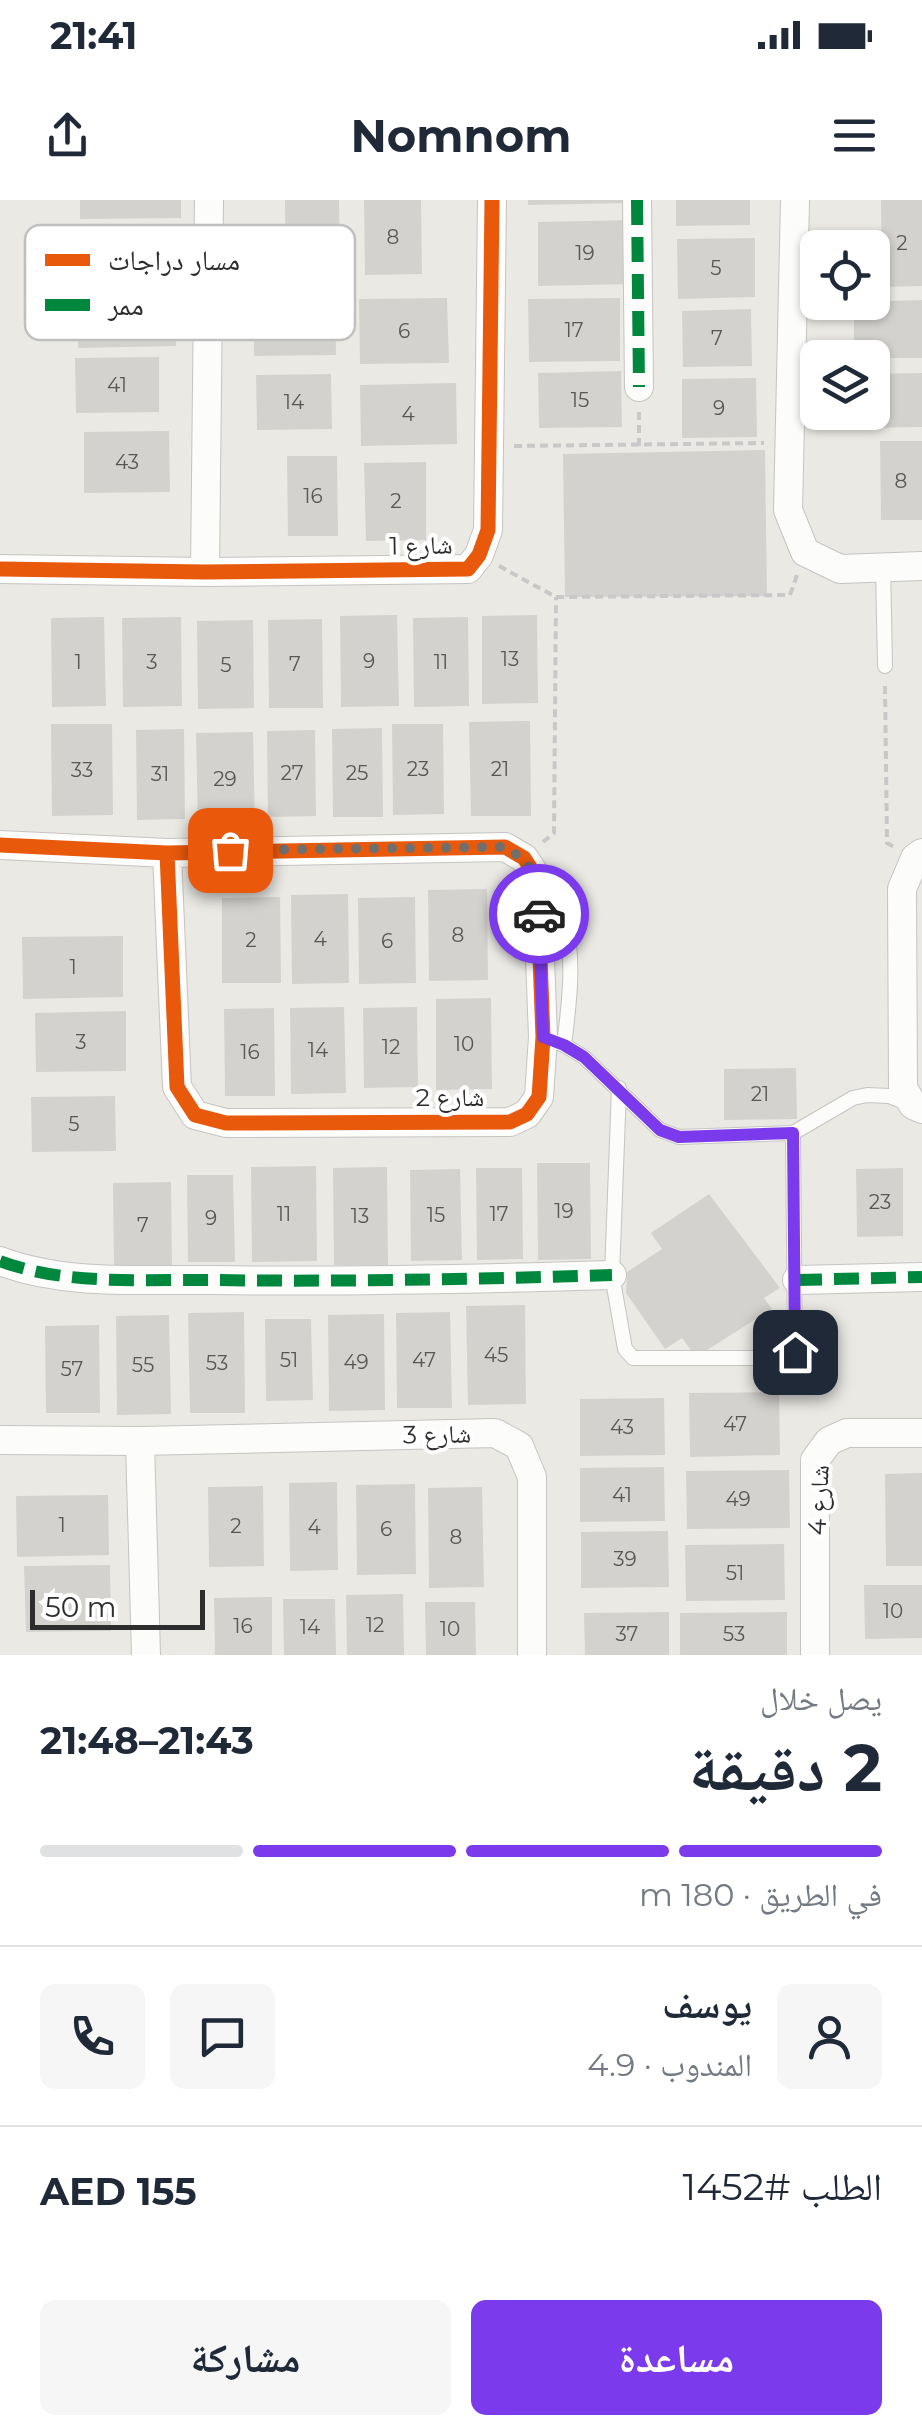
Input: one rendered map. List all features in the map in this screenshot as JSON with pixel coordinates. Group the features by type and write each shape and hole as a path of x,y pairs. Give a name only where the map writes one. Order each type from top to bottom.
{"street":[{"path":"209,200 209,225"},
{"name":"شارع 1","path":"0,570 468,569 488,530 492,200"},
{"path":"637,200 639,386"},
{"path":"796,200 788,510 805,552 840,569 922,566"},
{"path":"205,572 207,340"},
{"path":"0,845 167,854 505,847 524,858"},
{"name":"شارع 2","path":"167,854 177,1087 195,1115 226,1123 510,1122 527,1114 539,1097 554,1041 537,878 524,858"},
{"path":"918,855 902,889 903,1088 918,1107"},
{"path":"0,1260 54,1277 116,1279 368,1282 612,1275"},
{"path":"797,1280 922,1277"},
{"name":"شارع 3","path":"0,1440 140,1442 495,1433 519,1446 532,1477 532,1655"},
{"name":"شارع 4","path":"815,1655 815,1460 830,1441 848,1433 922,1433"},
{"path":"140,1442 146,1655"}],"lane":[{"path":"883,568 885,666"},
{"path":"554,1041 619,1088 660,1130 679,1137 793,1133 853,1098 889,1096 918,1107"},
{"path":"619,1088 612,1275 625,1349 634,1358 791,1356 797,1344 793,1133"}],"path":[{"path":"639,386 639,446"},
{"path":"488,446 789,442"},
{"path":"478,556 556,597 790,596 805,552"},
{"path":"524,858 554,833 556,597"},
{"path":"885,666 888,843 918,855"}],"building":[{"path":"80,200 181,200 181,218 80,219"},
{"path":"285,200 339,200 339,225 285,225"},
{"path":"364,200 421,200 422,274 365,275"},
{"path":"528,200 630,200 630,203 528,205"},
{"path":"676,200 750,200 750,225 676,226"},
{"path":"881,200 922,200 922,286 890,287 890,230 881,230"},
{"path":"632,220 632,284 538,286 538,222"},
{"path":"755,238 755,297 678,299 677,239"},
{"path":"447,298 449,363 360,364 359,299"},
{"path":"620,298 620,361 529,362 528,299"},
{"path":"922,300 922,358 890,358 890,340 854,340 854,320 890,320 890,301"},
{"path":"751,309 752,366 683,367 682,311"},
{"path":"78,340 176,340 176,346 78,348"},
{"path":"254,340 336,340 336,355 254,356"},
{"path":"159,357 159,412 76,413 75,358"},
{"path":"621,371 622,427 539,428 538,373"},
{"path":"922,373 922,427 890,427 890,374"},
{"path":"331,374 332,429 257,430 256,375"},
{"path":"756,378 757,437 682,438 682,379"},
{"path":"456,383 457,444 361,446 360,385"},
{"path":"169,431 170,492 84,493 84,432"},
{"path":"880,441 922,441 922,520 881,520"},
{"path":"765,450 767,596 565,597 563,454"},
{"path":"287,456 337,456 338,536 288,536"},
{"path":"426,462 426,540 366,541 364,463"},
{"path":"397,615 399,706 341,707 340,616"},
{"path":"537,615 538,703 482,704 482,616"},
{"path":"104,617 106,706 52,707 51,618"},
{"path":"181,617 182,706 123,707 122,618"},
{"path":"468,617 469,706 414,707 413,618"},
{"path":"322,619 323,708 269,708 268,620"},
{"path":"253,620 254,708 198,709 197,621"},
{"path":"530,721 531,816 471,816 469,722"},
{"path":"51,724 112,724 113,815 52,816"},
{"path":"392,724 443,724 444,814 393,815"},
{"path":"382,728 383,817 333,817 332,729"},
{"path":"184,729 185,819 137,820 136,730"},
{"path":"315,730 316,816 268,817 267,731"},
{"path":"253,732 255,825 198,826 196,733"},
{"path":"487,889 488,980 429,981 428,890"},
{"path":"348,894 349,983 292,984 291,895"},
{"path":"280,897 281,983 222,983 222,898"},
{"path":"415,897 416,983 359,984 358,898"},
{"path":"123,936 123,997 23,999 22,937"},
{"path":"491,998 492,1089 436,1090 436,999"},
{"path":"344,1007 346,1093 291,1094 290,1008"},
{"path":"417,1007 418,1087 364,1088 363,1008"},
{"path":"274,1008 275,1096 225,1096 224,1009"},
{"path":"126,1011 126,1071 36,1072 35,1013"},
{"path":"796,1068 797,1119 724,1120 724,1069"},
{"path":"115,1096 116,1151 32,1152 31,1097"},
{"path":"537,1163 590,1163 591,1259 538,1260"},
{"path":"316,1166 317,1261 252,1262 251,1167"},
{"path":"387,1167 388,1265 334,1265 333,1168"},
{"path":"476,1168 522,1168 523,1259 477,1260"},
{"path":"903,1168 903,1236 857,1237 856,1169"},
{"path":"460,1169 462,1260 411,1261 410,1170"},
{"path":"187,1175 233,1175 235,1262 188,1262"},
{"path":"171,1182 172,1267 114,1268 113,1183"},
{"path":"709,1194 780,1288 764,1298 772,1309 696,1357 682,1338 665,1349 626,1293 627,1272 662,1249 651,1233"},
{"path":"525,1305 526,1404 468,1405 466,1306"},
{"path":"244,1312 245,1413 190,1413 188,1313"},
{"path":"450,1312 452,1408 397,1408 396,1313"},
{"path":"384,1314 385,1410 329,1411 328,1315"},
{"path":"169,1315 171,1414 117,1415 116,1316"},
{"path":"265,1319 311,1319 313,1400 266,1401"},
{"path":"99,1325 100,1413 46,1413 45,1326"},
{"path":"779,1392 780,1455 690,1457 689,1393"},
{"path":"664,1398 665,1455 580,1456 580,1399"},
{"path":"664,1467 665,1521 580,1522 580,1468"},
{"path":"789,1470 790,1528 687,1529 686,1471"},
{"path":"922,1473 922,1566 886,1566 885,1474"},
{"path":"337,1482 338,1570 290,1571 289,1483"},
{"path":"415,1484 416,1574 357,1575 356,1485"},
{"path":"263,1486 264,1566 209,1567 208,1487"},
{"path":"482,1487 484,1587 429,1588 428,1488"},
{"path":"108,1495 109,1555 17,1557 16,1496"},
{"path":"668,1531 669,1587 581,1588 581,1532"},
{"path":"784,1544 785,1600 686,1601 685,1545"},
{"path":"110,1565 111,1631 26,1632 24,1566"},
{"path":"864,1585 922,1585 922,1638 865,1639"},
{"path":"403,1594 404,1655 347,1655 346,1595"},
{"path":"272,1597 272,1655 215,1655 214,1598"},
{"path":"283,1599 335,1599 336,1655 284,1655"},
{"path":"425,1602 475,1602 476,1655 426,1655"},
{"path":"669,1612 669,1655 585,1655 584,1613"},
{"path":"787,1612 787,1655 680,1655 680,1613"}],"marked path":[{"path":"637,200 639,387"},
{"path":"0,1261 78,1278 132,1280 612,1275"},
{"path":"797,1280 922,1277"}],"cycle path":[{"path":"0,569 468,569 479,555 488,530 492,200"},
{"path":"0,845 167,853 505,847 524,858 537,878 543,1037 539,1097 527,1114 510,1122 226,1123 195,1115 177,1087 167,853"}],"way so far":[{"path":"230,850 505,847 524,858 537,878 539,914"}],"route":[{"path":"539,914 543,1037 584,1057 660,1130 690,1138 793,1133 795,1352"}]}
